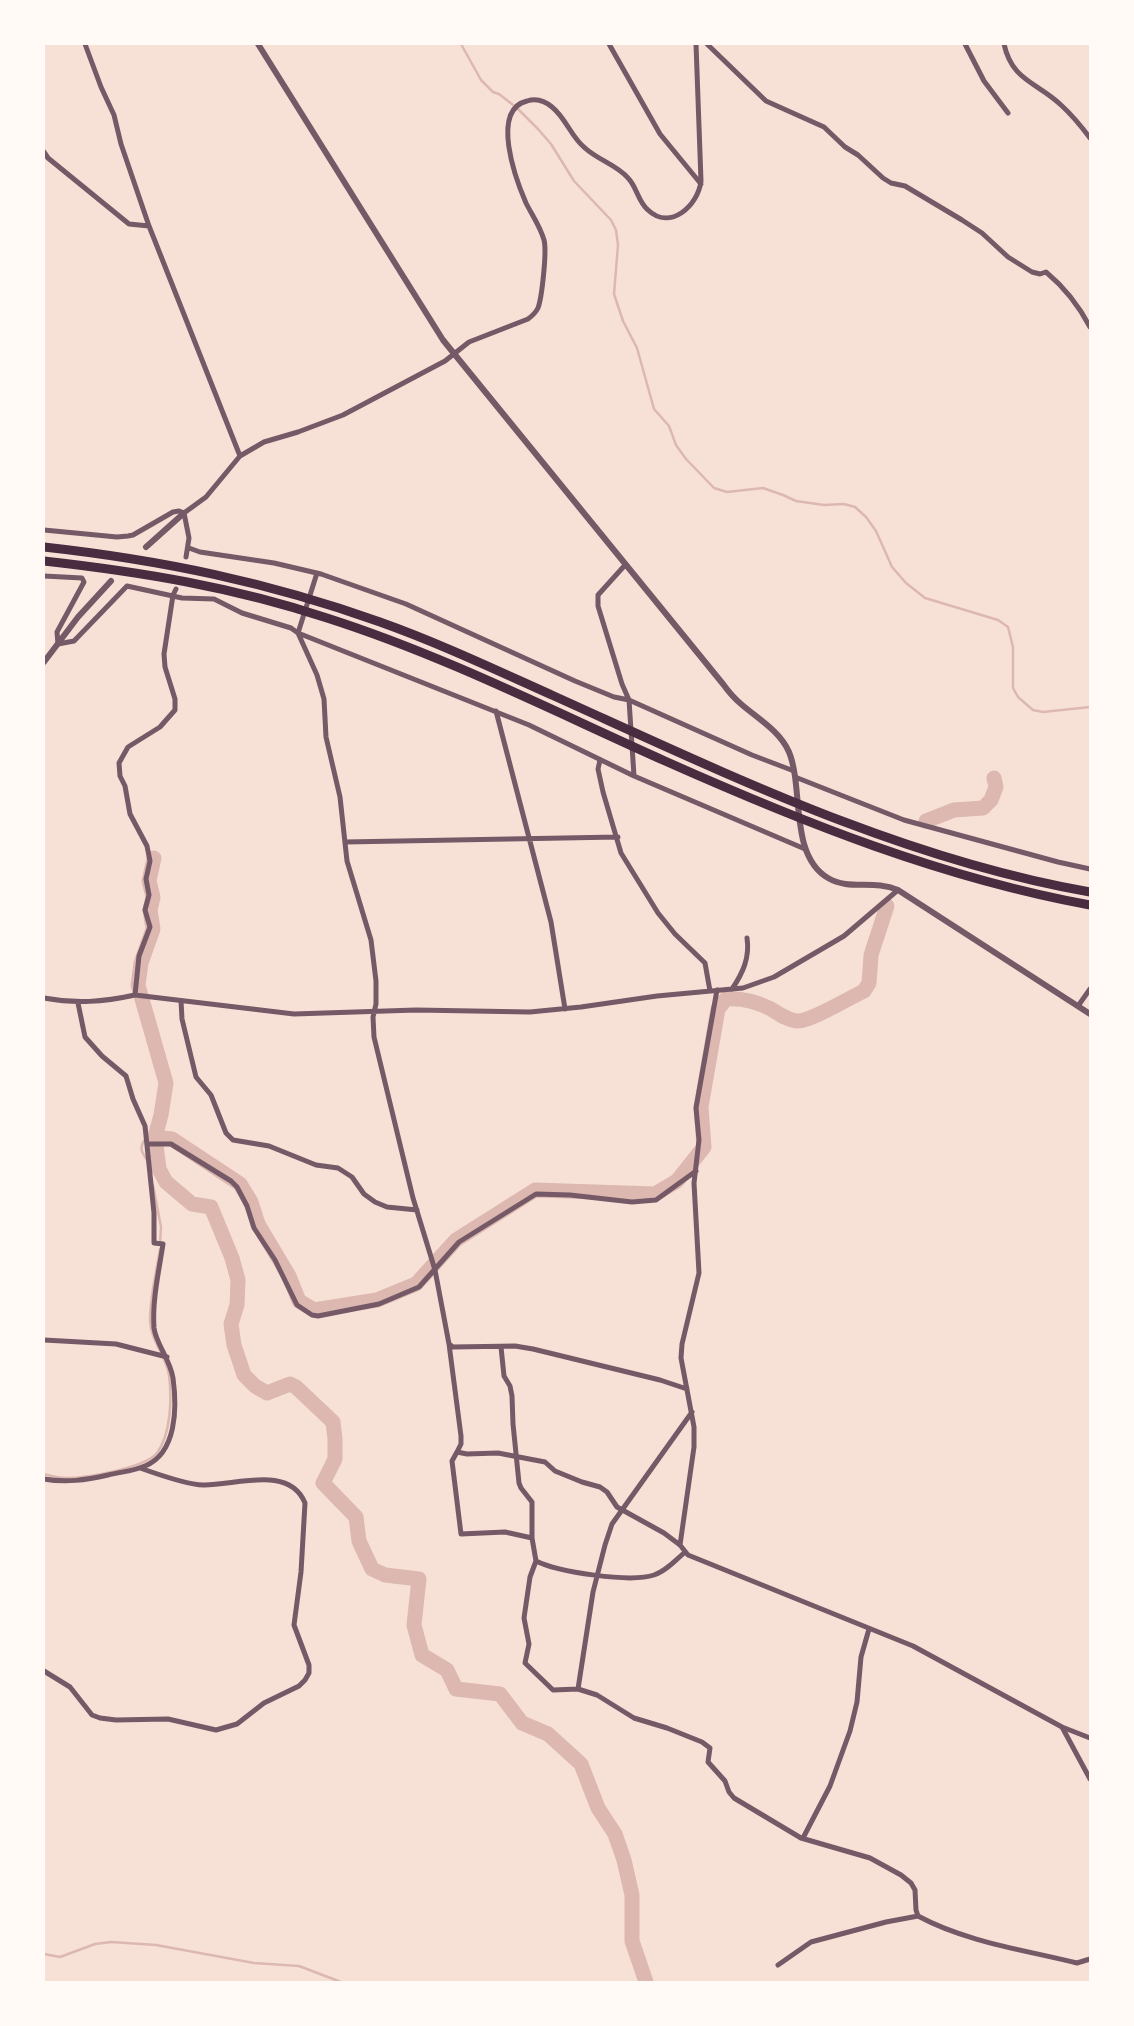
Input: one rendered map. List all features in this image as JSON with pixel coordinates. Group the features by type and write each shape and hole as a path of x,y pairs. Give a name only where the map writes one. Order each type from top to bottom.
{"highway":[{"path":"44,547 108,555 221,575 339,608 441,646 779,796 866,831 950,858 1090,892"},
{"path":"44,561 106,568 218,587 327,618 436,659 783,812 862,842 947,870 1014,888 1090,905"}],"street":[{"path":"85,44 114,115 121,144 149,226 240,456"},
{"path":"258,44 427,315 454,354 722,684 739,702 776,732 788,750 795,776 804,846 818,870 837,882 850,885 878,884 898,890 1090,1014"},
{"path":"609,44 660,134 701,184"},
{"path":"146,547 184,513 206,497 240,456 264,442 298,432 343,415 445,361 469,342 528,319 538,308 546,256 545,246 538,226 522,194 514,167 508,135 510,114 514,108 522,103 536,100 543,101 551,106 586,150 620,170 629,179 643,204 654,214 669,219 677,217 692,202 701,184 696,44"},
{"path":"707,44 766,101 824,127 883,178 891,183 904,186 962,220 982,233 1008,257 1032,272 1040,274 1046,272 1068,294 1090,327"},
{"path":"965,44 984,81 1008,114"},
{"path":"1004,44 1006,56 1015,71 1061,105 1090,138"},
{"path":"44,152 70,177 129,224 149,226"},
{"path":"44,530 117,537 128,536 173,512 179,511 184,513"},
{"path":"184,513 188,548 186,557"},
{"path":"188,548 200,552 274,563 406,604 575,681 614,697 629,700 795,776 904,820 1058,862 1090,868"},
{"path":"626,564 598,595 598,606 622,684 629,700 634,776"},
{"path":"316,575 299,631 317,675 324,699 326,737 340,797 348,862 365,916 374,959 376,981 374,1037 417,1210 435,1270 449,1344 461,1436 461,1444 452,1461 461,1534 505,1532 532,1538"},
{"path":"44,576 82,578 84,582 57,632 58,644"},
{"path":"44,662 78,617 111,581"},
{"path":"58,644 74,641 127,586 175,592 182,598 214,599 242,612 299,631 496,711 634,776 804,846"},
{"path":"135,994 139,956 150,927 145,910 149,895 146,879 150,861 147,846 130,814 125,786 120,776 120,763 128,747 160,727 175,710 175,699 165,667 164,654 175,592"},
{"path":"496,711 551,922 565,1009"},
{"path":"600,760 598,769 602,792 618,838 621,853 658,913 675,934 705,963 710,991"},
{"path":"345,842 618,838"},
{"path":"44,998 78,1003 115,999 135,994 294,1014 416,1010 530,1012 657,996 743,988 774,977 844,936 898,890"},
{"path":"732,989 743,971 746,961 747,938"},
{"path":"1078,1006 1090,988"},
{"path":"680,1544 694,1447 692,1412 681,1358 682,1344 699,1273 694,1183 699,1140 696,1108 717,990"},
{"path":"181,1001 182,1020 196,1077 211,1095 226,1134 230,1138 269,1146 316,1165 338,1168 352,1177 364,1194 375,1202 387,1207 417,1210"},
{"path":"44,1479 63,1482 90,1479 140,1468 160,1457 166,1449 174,1418 173,1386 167,1357 155,1333 154,1324 160,1244 154,1243 154,1213 145,1126 126,1076 102,1056 85,1037 78,1003"},
{"path":"147,1140 170,1144 231,1181 237,1187 248,1206 254,1228 275,1260 297,1305 312,1315 318,1316 379,1304 419,1287 459,1242 536,1194 632,1202 656,1200 696,1171"},
{"path":"44,1340 116,1344 167,1357"},
{"path":"449,1344 453,1347 515,1346 533,1349 687,1388"},
{"path":"501,1347 504,1376 510,1386 512,1396 519,1483 532,1502 532,1538 536,1561 530,1577 524,1618 529,1644 525,1663 553,1690 578,1689 597,1695 634,1718 667,1728 702,1742 710,1748 708,1762 725,1781 729,1792 734,1798 803,1838 870,1858 901,1875 911,1883 915,1890 918,1916"},
{"path":"578,1689 598,1575 612,1524 692,1412"},
{"path":"457,1452 467,1454 498,1453 545,1462 555,1471 600,1487 607,1492 617,1507 680,1544 688,1555 913,1646 1062,1727 1090,1738"},
{"path":"44,1671 70,1687 92,1715 100,1718 116,1720 168,1719 216,1730 237,1724 264,1703 299,1686 306,1680 309,1673 309,1665 294,1625 305,1503 296,1488 287,1484 247,1480 202,1486 140,1468"},
{"path":"536,1561 561,1570 632,1579 656,1575 685,1552"},
{"path":"803,1838 830,1786 850,1731 857,1702 861,1657 869,1629"},
{"path":"1062,1727 1090,1779"},
{"path":"778,1965 811,1942 886,1922 918,1916 929,1922 981,1940 1077,1963 1090,1959"}],"waterway":[{"path":"461,44 481,80 493,92 499,94 517,108 538,129 551,144 574,181 611,220 616,230 618,245 614,294 623,321 637,348 654,409 669,426 676,445 686,459 714,488 727,492 763,488 796,501 824,505 844,504 855,507 866,517 876,531 892,567 906,583 925,598 998,620 1008,627 1013,647 1013,688 1018,697 1033,710 1043,712 1090,707"},
{"path":"926,821 954,810 983,808 991,800 996,787 994,778"},
{"path":"154,858 149,881 153,897 150,910 153,929 141,963 138,985 166,1083 155,1137 159,1169 166,1182 192,1204 211,1207 232,1258 238,1280 237,1305 231,1324 234,1345 244,1375 255,1386 267,1393 290,1384 296,1387 333,1422 335,1459 323,1483 356,1517 359,1541 372,1569 385,1575 419,1579 414,1625 422,1655 447,1670 456,1689 500,1694 522,1723 548,1734 581,1764 598,1808 615,1834 624,1860 632,1895 632,1941 646,1982"},
{"path":"155,1137 172,1139 240,1184 251,1202 258,1224 289,1276 299,1301 314,1310 377,1300 416,1284 456,1240 535,1190 655,1194 677,1181 704,1147 701,1107 718,1009 726,999 744,1000 760,1004 788,1019 798,1021 821,1013 864,991 869,983 871,955 887,906"},
{"path":"147,1160 142,1150 142,1144 144,1141 155,1137"},
{"path":"153,1185 161,1227 160,1244"},
{"path":"44,1474 66,1478 128,1468 150,1458 157,1453 162,1445 168,1426 170,1384 165,1361 153,1335 150,1321 152,1294 160,1249"},
{"path":"44,1954 60,1957 95,1944 111,1942 156,1945 254,1963 299,1966 341,1982"}]}
